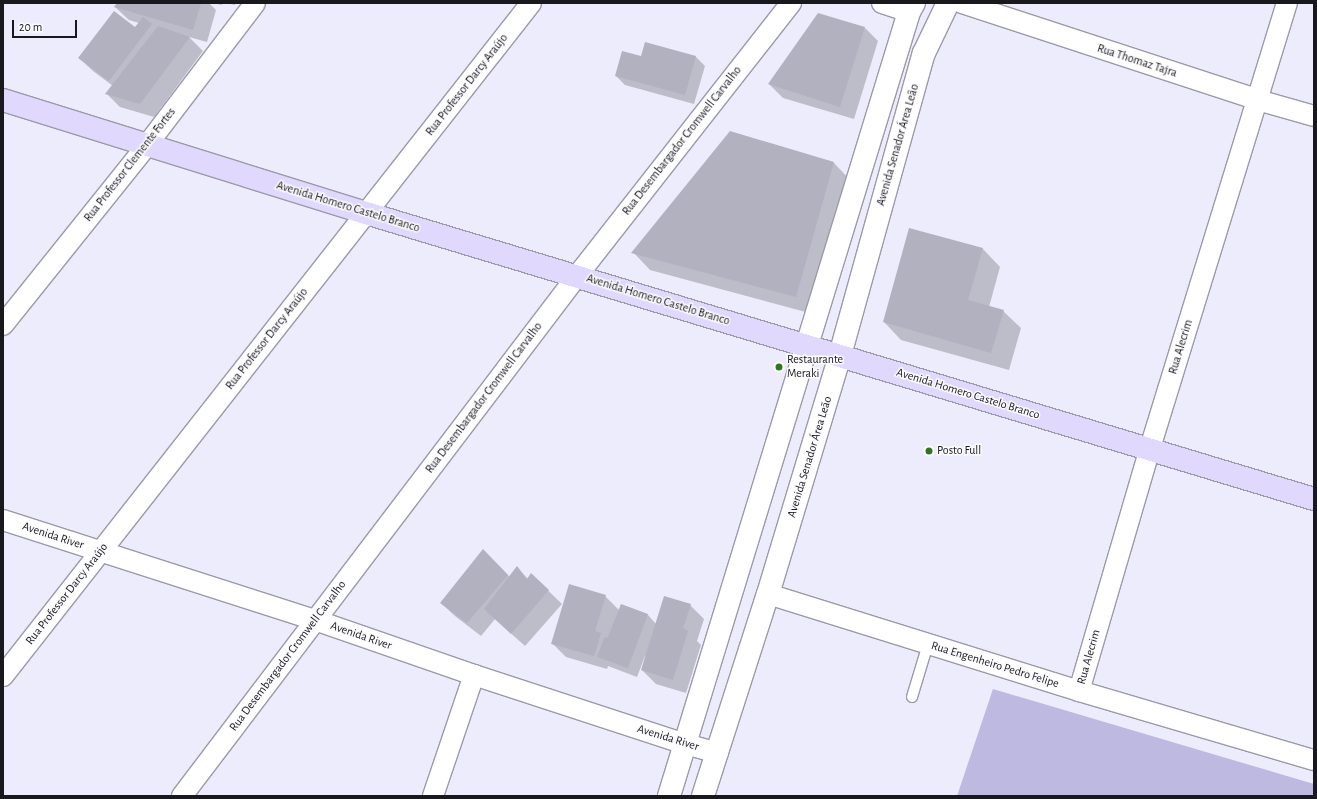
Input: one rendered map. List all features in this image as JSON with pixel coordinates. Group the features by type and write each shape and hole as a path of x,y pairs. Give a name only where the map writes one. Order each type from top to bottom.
{"main road":[{"name":"Avenida Homero Castelo Branco","path":"3,100 366,213 1150,448 1314,499"}],"street":[{"name":"Rua Professor Clemente Fortes","path":"3,325 146,145 255,3"},
{"name":"Rua Professor Darcy Araújo","path":"3,676 531,3"},
{"name":"Rua Desembargador Cromwell Carvalho","path":"182,796 577,276 791,3"},
{"path":"669,796 911,7 882,3"},
{"name":"Avenida Senador Área Leão","path":"703,796 768,594 840,355 924,53 948,3"},
{"name":"Rua Thomaz Tajra","path":"962,3 1258,100 1314,116"},
{"name":"Rua Alecrim","path":"1079,691 1150,448 1287,3"},
{"name":"Avenida River","path":"3,520 315,620 474,675 685,744 718,753"},
{"name":"Rua Engenheiro Pedro Felipe","path":"768,594 1079,691 1314,760"},
{"path":"433,796 474,675"}],"lane":[{"path":"912,697 928,644"}],"shaded area":[{"path":"993,689 1314,784 1314,796 957,796"}],"building":[{"path":"117,3 201,3 193,30 114,7"},
{"path":"114,11 135,27 143,17 152,24 109,81 78,58"},
{"path":"818,13 865,27 840,107 768,84"},
{"path":"158,26 190,37 140,104 105,94"},
{"path":"645,42 696,56 685,95 615,76 622,51 641,56"},
{"path":"730,131 834,162 796,297 631,253"},
{"path":"909,228 983,248 968,300 1004,310 991,353 883,322"},
{"path":"483,549 508,575 467,623 440,603"},
{"path":"517,566 527,579 531,573 549,590 511,634 484,609"},
{"path":"569,584 606,595 595,631 601,633 594,656 551,644"},
{"path":"664,596 691,604 683,628 688,631 673,680 641,670"},
{"path":"621,604 648,614 628,668 597,657 604,638 608,637"}],"place":[{"name":"Restaurante Meraki","path":"779,367"},
{"name":"Posto Full","path":"929,451"}]}
